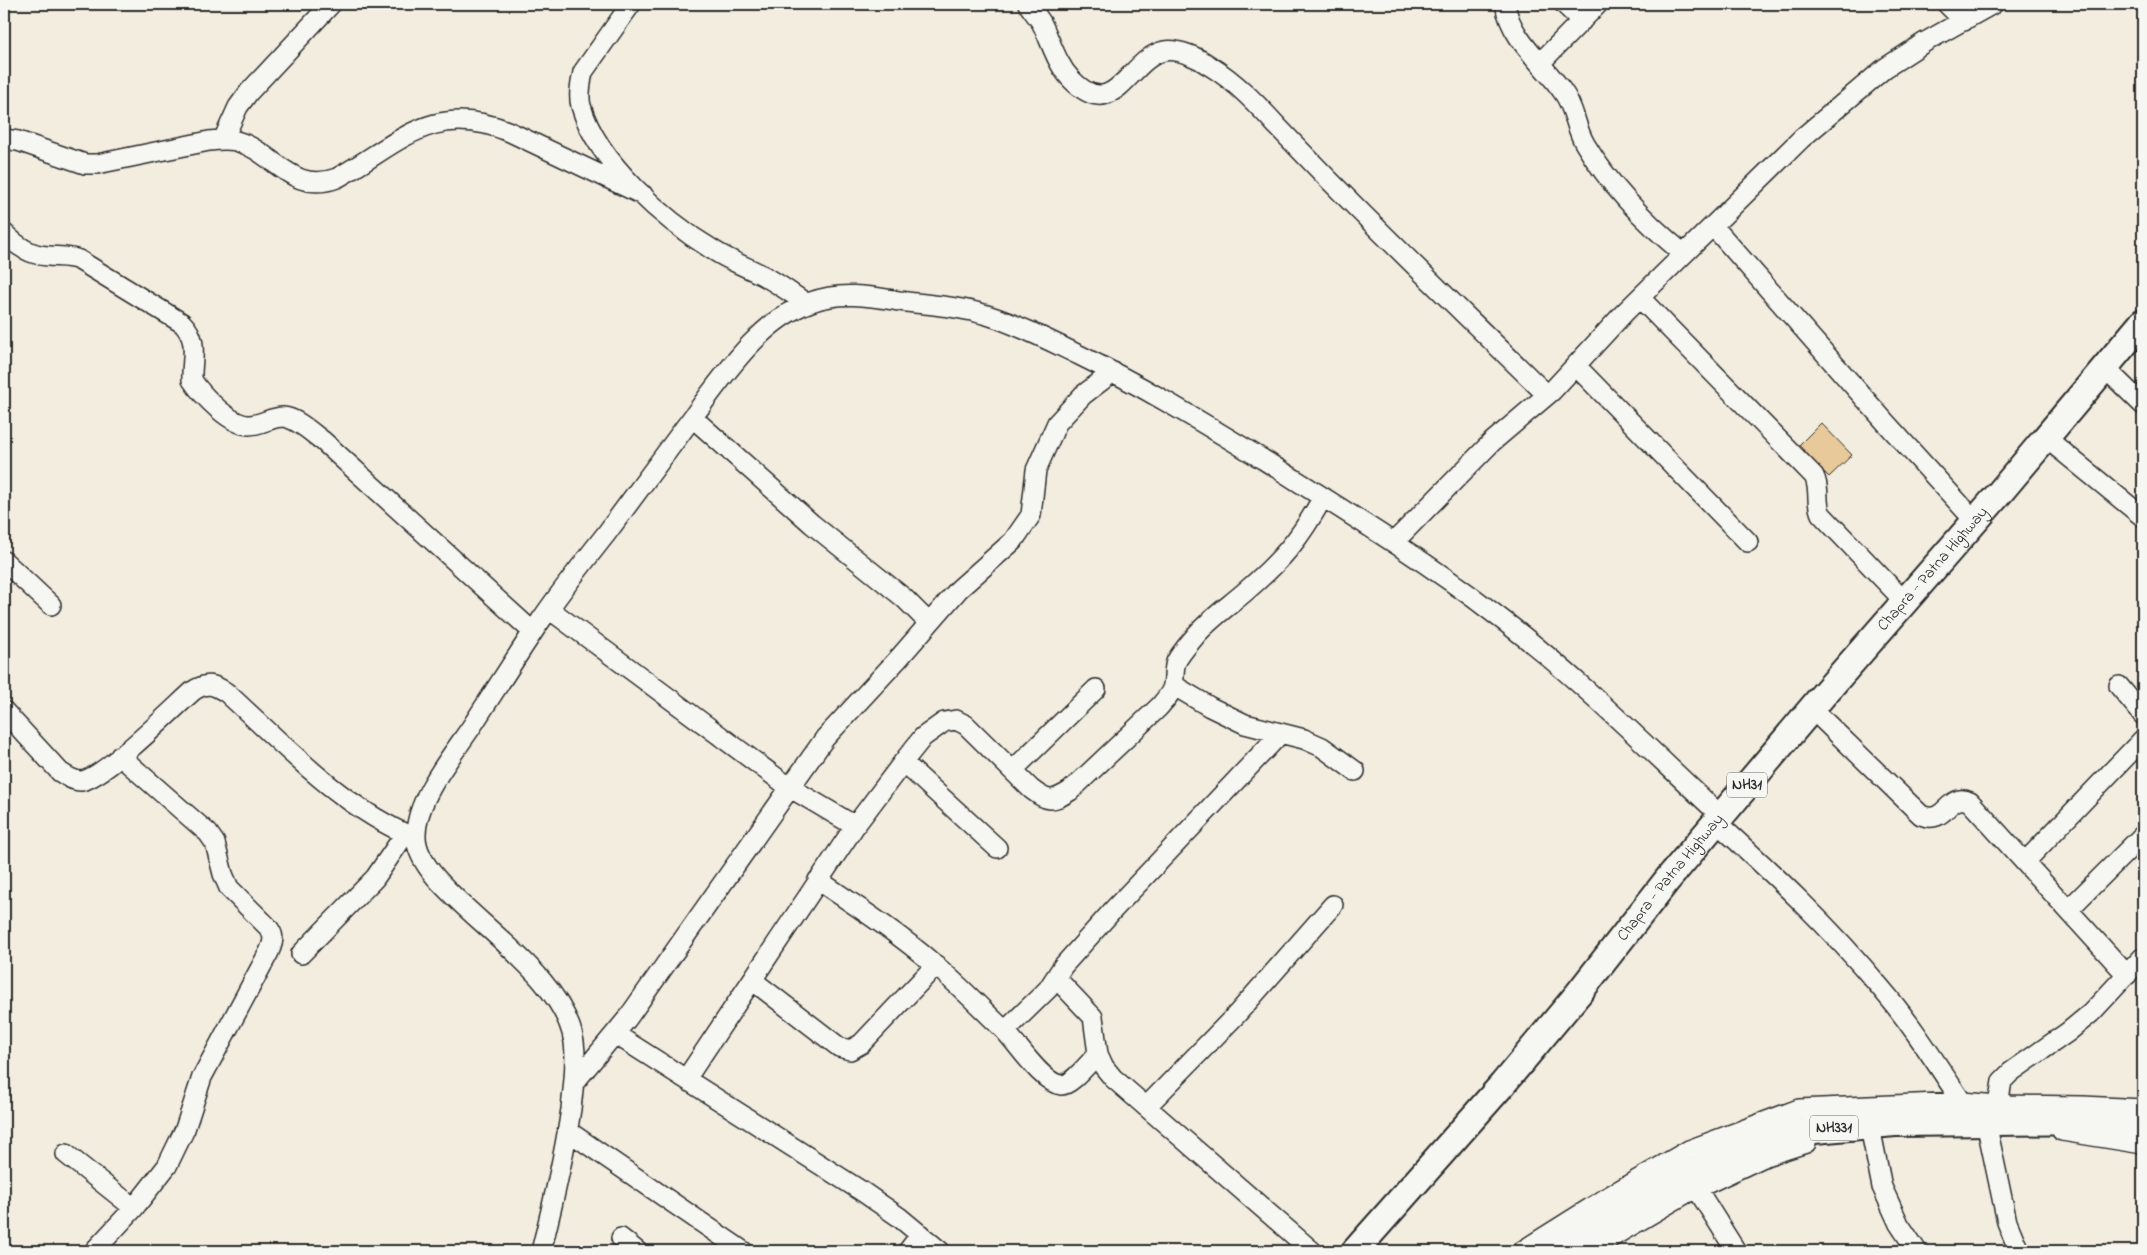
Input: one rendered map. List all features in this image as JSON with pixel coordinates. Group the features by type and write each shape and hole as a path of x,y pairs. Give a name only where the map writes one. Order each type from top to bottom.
{"highway":[{"name":"Chapra - Patna Highway","path":"1354,1251 1502,1085 1718,819 2046,438 2143,322"},
{"name":"NH331","path":"1552,1251 1648,1194 1748,1147 1803,1130 1895,1123 2099,1121 2143,1125"}],"street":[{"path":"223,140 238,107 249,92 331,4"},
{"path":"631,4 583,72 580,96 584,112 602,147 614,164 642,195 681,229 734,262 765,276 806,303"},
{"path":"1028,4 1040,22 1060,64 1069,77 1081,89 1092,95 1107,94 1117,88 1151,58 1164,51 1177,52 1196,58 1229,80 1258,106 1341,192 1547,395"},
{"path":"1504,4 1511,25 1520,39 1564,93 1573,109 1579,133 1596,161 1633,207 1684,254"},
{"path":"1564,4 1582,21"},
{"path":"1540,63 1598,4"},
{"path":"1947,4 1964,21"},
{"path":"1394,542 1479,455 1547,395 1640,298 1802,138 1869,81 1910,52 1993,4"},
{"path":"4,139 18,141 85,164 97,164 223,140 236,142 251,148 294,178 304,181 326,182 352,170 394,141 408,134 443,122 477,122 510,132 642,195"},
{"path":"1713,226 1975,521"},
{"path":"4,234 23,249 38,255 70,256 79,260 182,323 190,331 193,342 192,380 211,403 234,420 247,425 284,417 300,424 323,441 533,632"},
{"path":"301,954 375,878 410,836 432,787 533,632 720,381 758,337 782,316 806,303 831,296 856,295 958,308 990,316 1059,345 1113,372 1190,414 1394,542 1506,623 1589,694 1810,910 1880,986 1921,1040 1962,1102"},
{"path":"1640,298 1814,476 1818,484 1816,505 1821,514 1905,602"},
{"path":"1576,366 1748,542"},
{"path":"2105,368 2143,405"},
{"path":"574,1083 616,1034 789,786 825,738 959,589 1014,542 1030,515 1036,470 1057,423 1083,395 1113,372"},
{"path":"693,418 812,524 904,598 929,623"},
{"path":"2046,438 2143,517"},
{"path":"686,1079 854,826 923,737 944,722 956,720 966,725 1031,789 1043,798 1055,800 1070,791 1159,707 1168,696 1173,685 1173,673 1177,661 1190,643 1211,621 1273,567 1290,549 1306,528 1323,497"},
{"path":"4,561 51,605"},
{"path":"549,609 789,786 854,826"},
{"path":"4,711 60,772 67,778 81,781 91,778 120,756 193,692 205,684 213,685 227,693 341,796 368,815 410,836 418,853 438,880 532,967 550,988 562,1009 574,1040 574,1083 565,1152 543,1250"},
{"path":"1173,685 1210,707 1245,724 1304,739 1322,747 1355,771"},
{"path":"2120,686 2143,715"},
{"path":"1013,770 1096,689"},
{"path":"1812,708 1921,815 1930,819 1938,817 1955,800 1964,799 1970,802 2127,975"},
{"path":"1004,1031 1048,989 1063,966 1114,908 1281,733"},
{"path":"2025,862 2143,739"},
{"path":"94,1251 154,1184 177,1148 202,1077 269,952 274,938 273,932 229,888 223,874 215,843 208,833 120,756"},
{"path":"903,762 997,848"},
{"path":"2068,910 2143,836"},
{"path":"818,880 894,932 936,965 1004,1031 1052,1082 1062,1085 1070,1082 1098,1054"},
{"path":"1146,1107 1243,1007 1333,905"},
{"path":"1998,1105 2002,1081 2091,1013 2143,957"},
{"path":"752,980 838,1047 850,1050 862,1044 936,965"},
{"path":"1056,978 1093,1017 1098,1054 1104,1067 1113,1078 1312,1251"},
{"path":"616,1034 863,1192 921,1234 940,1251"},
{"path":"1522,1251 1611,1195 1689,1150 1799,1109 1962,1102 1998,1105 2143,1109"},
{"path":"1987,1127 2008,1222 2019,1251"},
{"path":"1588,1251 1697,1189 1766,1156 1809,1141 1870,1132 1912,1129 2020,1127 2077,1133 2143,1144"},
{"path":"568,1130 743,1251"},
{"path":"1870,1132 1882,1187 1899,1224 1917,1251"},
{"path":"66,1154 134,1208"},
{"path":"1697,1189 1736,1251"},
{"path":"908,1251 921,1234"},
{"path":"621,1238 638,1251"}],"building":[{"path":"1821,423 1852,455 1829,477 1798,446"}]}
